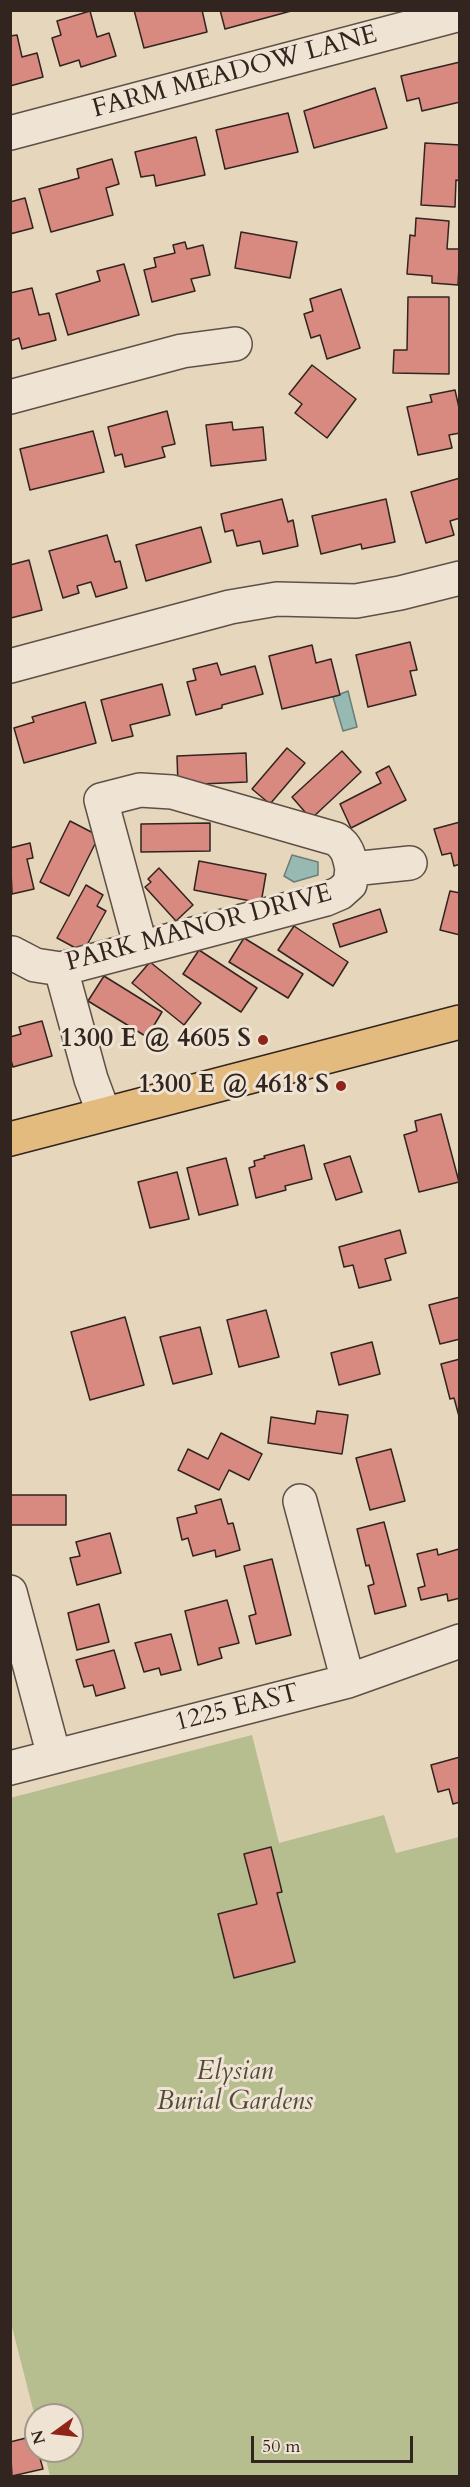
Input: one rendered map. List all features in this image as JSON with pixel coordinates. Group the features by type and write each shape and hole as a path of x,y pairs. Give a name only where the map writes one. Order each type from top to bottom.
{"main road":[{"path":"10,1139 459,1022"}],"street":[{"name":"FARM MEADOW LANE","path":"10,133 459,14"},
{"path":"10,397 182,351 235,344"},
{"path":"10,666 230,607 277,599 356,601 459,578"},
{"path":"141,948 101,800 140,790 172,792 336,839 349,853 352,869"},
{"name":"PARK MANOR DRIVE","path":"12,953 35,965 61,969 326,899 340,893 350,884 352,869 410,863"},
{"path":"61,969 91,1079 104,1114"},
{"path":"300,1501 348,1681"},
{"path":"10,1592 54,1756"},
{"name":"1225 EAST","path":"10,1768 348,1681 459,1641"}],"green space":[{"name":"Elysian Burial Gardens","path":"252,1735 279,1843 384,1815 396,1853 459,1837 459,2476 50,2476 47,2463 84,2463 84,2403 31,2403 11,2323 10,1798"}],"water":[{"path":"348,691 357,727 343,731 333,697"},
{"path":"292,855 318,862 318,875 294,882 284,876"}],"building":[{"path":"134,10 202,10 207,32 144,48"},
{"path":"220,10 291,10 291,11 225,29"},
{"path":"90,11 97,37 109,33 116,56 81,67 79,60 60,66 52,38 61,35 57,21"},
{"path":"17,35 22,57 37,53 43,77 10,86 10,36"},
{"path":"460,62 460,102 422,111 419,98 407,101 401,76"},
{"path":"375,88 387,128 314,148 304,111"},
{"path":"288,113 298,152 225,169 216,130"},
{"path":"196,137 205,175 156,186 154,175 141,177 135,152"},
{"path":"425,143 460,145 460,181 456,180 455,207 421,205"},
{"path":"112,159 119,184 106,188 113,215 51,232 39,189 79,178 77,169"},
{"path":"25,198 33,228 10,234 10,202"},
{"path":"416,218 449,221 447,249 460,249 458,285 432,283 432,276 407,274 410,235 415,236"},
{"path":"241,232 297,242 290,278 235,268"},
{"path":"185,242 187,249 203,245 210,275 191,279 195,291 152,302 144,270 156,267 154,258 175,253 173,245"},
{"path":"124,264 139,315 68,335 56,294 100,281 97,271"},
{"path":"32,288 39,315 49,313 56,340 22,349 19,338 10,341 10,293"},
{"path":"341,289 360,348 327,359 320,335 311,338 304,314 313,311 310,299"},
{"path":"408,297 449,297 449,374 393,373 394,350 407,350"},
{"path":"312,365 356,399 327,438 295,413 302,404 289,394"},
{"path":"455,390 460,412 460,433 449,435 452,448 418,455 407,407 432,402 430,395"},
{"path":"167,411 175,444 162,447 165,457 125,467 122,454 115,456 108,427"},
{"path":"232,422 233,430 263,427 266,460 211,466 206,425"},
{"path":"93,431 104,472 30,490 20,449"},
{"path":"460,478 460,518 450,521 454,535 426,543 411,492"},
{"path":"282,499 288,522 293,520 298,546 263,554 260,541 237,546 233,530 225,532 221,514"},
{"path":"386,499 395,542 362,549 361,544 321,554 312,516"},
{"path":"201,527 211,562 146,581 136,545"},
{"path":"107,535 115,562 120,561 127,588 96,597 91,582 77,586 79,593 63,598 49,551"},
{"path":"29,560 42,610 11,618 10,565"},
{"path":"410,642 417,670 410,671 416,695 368,707 356,655"},
{"path":"312,645 316,663 331,659 340,695 282,709 269,656"},
{"path":"217,663 221,675 255,666 263,694 196,715 187,682 196,680 193,669"},
{"path":"162,684 170,715 130,725 133,736 112,741 101,700"},
{"path":"85,702 96,743 24,763 14,728 34,722 32,717"},
{"path":"287,748 305,763 270,804 252,789"},
{"path":"342,751 361,772 311,819 292,797"},
{"path":"246,753 247,782 178,785 177,756"},
{"path":"389,766 406,800 351,828 340,804 381,783 376,773"},
{"path":"70,821 99,836 69,896 40,882"},
{"path":"460,822 460,864 454,866 451,853 442,855 434,829"},
{"path":"210,823 210,851 141,852 141,824"},
{"path":"30,843 33,858 27,859 34,889 12,894 10,848"},
{"path":"199,861 266,874 261,903 194,890"},
{"path":"159,868 193,905 176,921 145,887 151,882 148,879"},
{"path":"86,885 103,895 97,906 106,911 83,952 57,938"},
{"path":"450,891 460,893 460,935 440,930"},
{"path":"380,909 387,932 340,947 333,924"},
{"path":"294,926 348,962 333,986 278,950"},
{"path":"244,938 303,974 288,998 229,962"},
{"path":"199,950 257,988 241,1012 183,974"},
{"path":"150,962 201,1003 184,1025 132,983"},
{"path":"104,976 162,1012 147,1037 88,1001"},
{"path":"42,1021 52,1056 13,1067 10,1057 10,1037 21,1034 19,1027"},
{"path":"441,1114 459,1182 419,1192 404,1135 417,1131 415,1121"},
{"path":"304,1145 312,1179 285,1186 286,1190 256,1198 249,1168 255,1166 254,1161"},
{"path":"350,1156 362,1192 336,1200 324,1164"},
{"path":"226,1158 238,1205 199,1215 187,1168"},
{"path":"177,1172 189,1219 150,1228 138,1182"},
{"path":"400,1230 406,1253 385,1259 391,1280 359,1288 353,1265 344,1267 339,1247"},
{"path":"460,1297 460,1339 440,1344 429,1305"},
{"path":"266,1310 279,1357 239,1367 227,1320"},
{"path":"125,1317 144,1385 90,1400 71,1332"},
{"path":"200,1327 212,1374 173,1384 160,1337"},
{"path":"372,1342 380,1374 339,1385 331,1353"},
{"path":"460,1359 460,1420 454,1398 450,1399 441,1364"},
{"path":"317,1411 348,1415 342,1454 268,1443 271,1417 315,1424"},
{"path":"221,1433 262,1454 249,1480 229,1470 219,1490 178,1470 188,1449 208,1459"},
{"path":"391,1449 405,1501 370,1510 356,1458"},
{"path":"10,1495 66,1495 66,1525 10,1525"},
{"path":"221,1499 228,1524 233,1523 240,1550 216,1557 215,1550 193,1556 188,1538 182,1540 177,1518 197,1513 195,1506"},
{"path":"384,1522 406,1606 375,1614 368,1586 374,1584 369,1565 366,1566 357,1529"},
{"path":"110,1533 121,1573 77,1585 70,1558 80,1556 76,1542"},
{"path":"437,1549 438,1555 459,1549 460,1598 448,1601 447,1594 421,1600 418,1588 425,1586 417,1554"},
{"path":"272,1559 291,1635 256,1644 249,1616 256,1614 244,1566"},
{"path":"227,1600 239,1643 219,1648 222,1658 198,1665 185,1611"},
{"path":"99,1604 109,1642 77,1650 68,1613"},
{"path":"171,1634 181,1670 161,1675 159,1668 144,1672 135,1643"},
{"path":"114,1650 125,1688 96,1696 93,1685 84,1687 76,1660"},
{"path":"460,1757 460,1802 453,1804 449,1789 438,1792 431,1765"},
{"path":"271,1847 282,1892 277,1893 295,1962 234,1978 218,1914 257,1904 244,1854"},
{"path":"24,2438 24,2463 41,2463 43,2469 12,2476 10,2442"}],"place":[{"name":"1300 E @ 4605 S","path":"263,1040"},
{"name":"1300 E @ 4618 S","path":"341,1086"}]}
